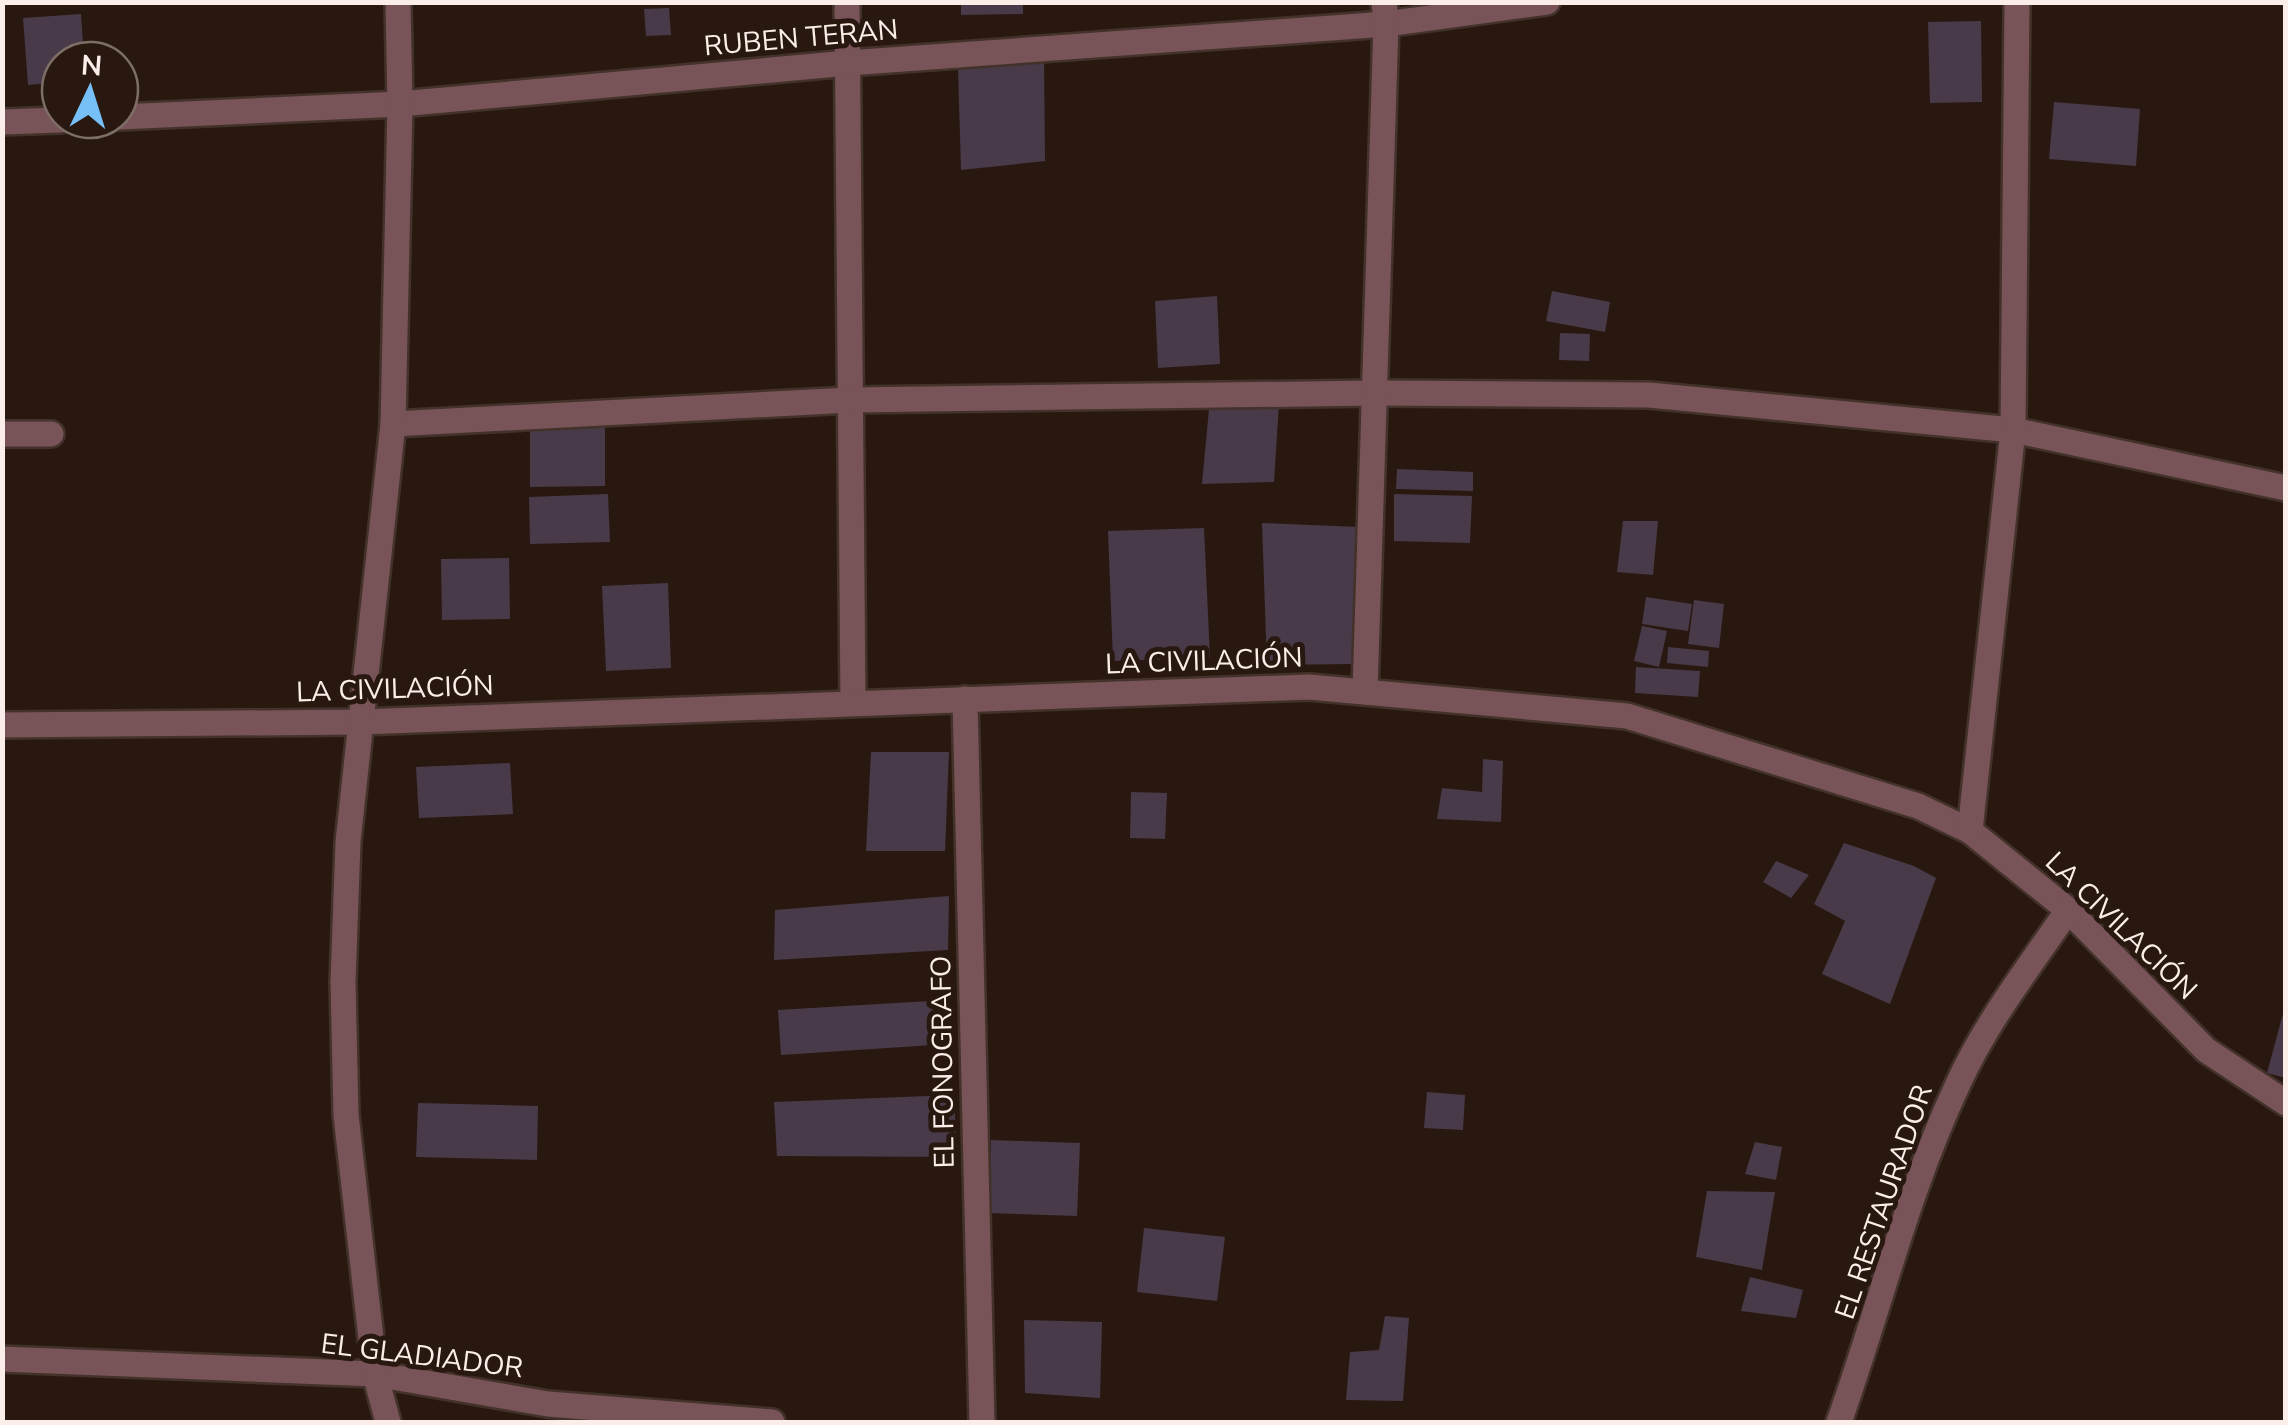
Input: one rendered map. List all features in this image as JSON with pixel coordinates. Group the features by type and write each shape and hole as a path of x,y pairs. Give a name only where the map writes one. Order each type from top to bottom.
{"street":[{"path":"388,1422 375,1374 345,1096 343,982 348,842 393,424 400,104 398,2"},
{"path":"847,2 853,702"},
{"name":"RUBEN TERAN","path":"140,116 400,104 1385,13 1547,2"},
{"path":"1970,830 2013,430 2017,2"},
{"path":"1365,692 1385,13"},
{"path":"2,122 40,121"},
{"path":"393,424 850,400 1374,392 1649,395 2013,430 2286,488"},
{"path":"2,434 51,434"},
{"name":"LA CIVILACIÓN","path":"2,726 360,722 1309,687 1627,716 1918,806 1970,830 2068,910 2206,1050 2286,1103"},
{"name":"EL FONOGRAFO","path":"964,699 982,1422"},
{"name":"EL RESTAURADOR","path":"1840,1422 1925,1160 1959,1080 2068,910"},
{"name":"EL GLADIADOR","path":"2,1359 375,1374 548,1404 772,1422"}],"building":[{"path":"961,2 1023,2 1023,14 961,15"},
{"path":"669,8 671,35 646,36 644,9"},
{"path":"81,14 83,40 40,40 40,84 28,85 23,18"},
{"path":"1981,21 1982,102 1930,103 1928,22"},
{"path":"1044,59 1045,161 961,170 958,69"},
{"path":"2054,102 2140,109 2136,166 2049,159"},
{"path":"1552,291 1610,302 1605,332 1546,321"},
{"path":"1217,296 1220,364 1158,368 1155,301"},
{"path":"1560,333 1590,334 1589,361 1559,360"},
{"path":"1279,403 1274,482 1202,484 1209,409"},
{"path":"530,427 605,427 605,486 530,487"},
{"path":"1397,469 1473,472 1473,491 1396,489"},
{"path":"608,494 610,542 530,544 529,497"},
{"path":"1394,494 1472,496 1470,543 1394,541"},
{"path":"1623,521 1658,521 1653,575 1617,572"},
{"path":"1262,523 1359,527 1354,664 1267,665"},
{"path":"1204,528 1210,658 1113,661 1108,531"},
{"path":"509,558 510,619 442,620 441,559"},
{"path":"668,583 671,668 606,671 602,586"},
{"path":"1646,597 1692,604 1688,631 1642,624"},
{"path":"1694,600 1724,604 1719,648 1688,644"},
{"path":"1642,626 1667,631 1659,667 1634,661"},
{"path":"1668,647 1709,651 1708,667 1667,663"},
{"path":"1636,667 1700,671 1698,697 1635,693"},
{"path":"871,752 949,752 945,851 866,851"},
{"path":"1483,759 1503,761 1501,822 1437,819 1442,788 1482,792"},
{"path":"510,763 513,814 419,818 416,767"},
{"path":"1131,792 1167,793 1165,839 1130,838"},
{"path":"1844,843 1914,866 1936,878 1890,1004 1822,974 1845,921 1814,904"},
{"path":"1776,861 1809,875 1791,898 1763,882"},
{"path":"949,896 948,950 774,960 775,910"},
{"path":"946,1000 948,1044 781,1055 778,1010"},
{"path":"2286,1010 2286,1078 2267,1073"},
{"path":"1427,1092 1465,1095 1463,1130 1424,1128"},
{"path":"954,1095 957,1157 777,1156 774,1102"},
{"path":"418,1103 538,1106 537,1160 416,1157"},
{"path":"991,1140 1080,1143 1077,1216 989,1213"},
{"path":"1755,1142 1782,1147 1776,1180 1745,1174"},
{"path":"1707,1191 1775,1192 1762,1270 1696,1257"},
{"path":"1144,1228 1225,1237 1217,1301 1137,1292"},
{"path":"1750,1277 1803,1290 1796,1318 1741,1311"},
{"path":"1385,1316 1409,1318 1403,1401 1346,1400 1350,1352 1379,1350"},
{"path":"1024,1320 1102,1322 1100,1398 1025,1393"}]}
